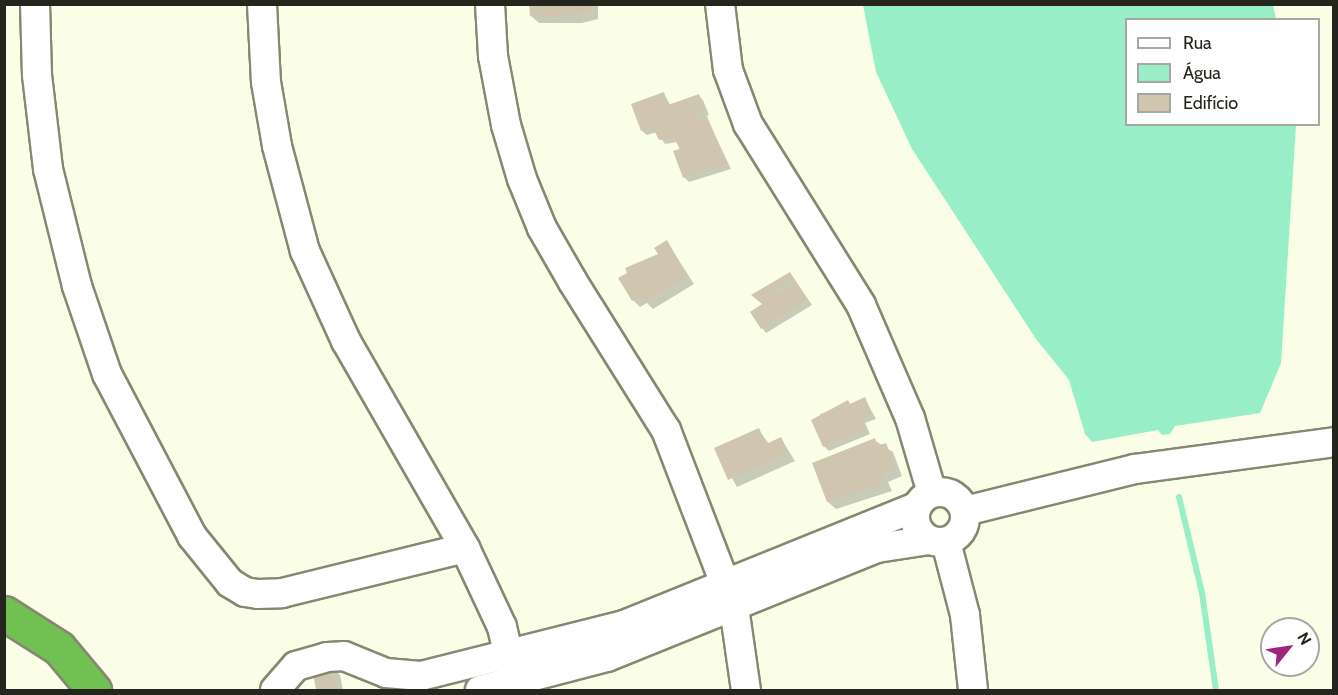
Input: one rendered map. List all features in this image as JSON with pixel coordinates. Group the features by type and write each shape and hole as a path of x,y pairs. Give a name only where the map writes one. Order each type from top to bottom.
{"highway":[{"path":"4,613 59,648 94,690"}],"street":[{"path":"35,4 37,75 48,169 95,348 158,476 213,565 245,592 271,594 465,548"},
{"path":"262,4 266,82 277,146 305,251 346,341 483,580 510,653 516,686"},
{"path":"490,4 493,56 506,125 538,218 573,282 666,430 730,595 746,690"},
{"path":"720,4 728,70 741,108 759,144 861,304 910,418 924,500 918,530 937,541 965,615 973,690"},
{"path":"965,511 1135,469 1334,442"},
{"path":"480,690 516,686 607,657 924,500 948,493 965,511"},
{"path":"275,690 296,666 327,657 344,656 383,684 624,625 730,595 877,548 937,541 963,527 965,511"}],"water":[{"path":"863,5 1273,5 1276,18 1125,18 1125,126 1296,126 1281,363 1260,413 1175,426 1170,434 1162,435 1158,430 1092,442 1085,434 1069,380 1036,339 912,149 876,72"}],"building":[{"path":"529,4 591,4 592,12 547,18 530,16"},
{"path":"664,92 668,105 699,94 705,110 698,113 699,118 707,116 727,164 683,178 673,151 680,149 674,138 659,140 653,128 641,131 631,104"},
{"path":"667,240 688,277 644,302 641,296 632,301 618,278 627,273 625,268 658,254 654,248"},
{"path":"790,272 808,300 761,329 750,312 762,304 751,295","holes":["790,280 793,286 780,294 777,288"]},
{"path":"865,397 872,414 862,419 866,429 823,447 811,420 848,400 850,404"},
{"path":"759,428 766,444 781,437 789,453 728,480 714,448"},
{"path":"875,438 877,446 886,443 896,468 882,474 885,483 827,502 812,463"},
{"path":"333,666 338,690 316,690 312,668"}],"waterway":[{"path":"1179,497 1202,593 1216,690"}]}
